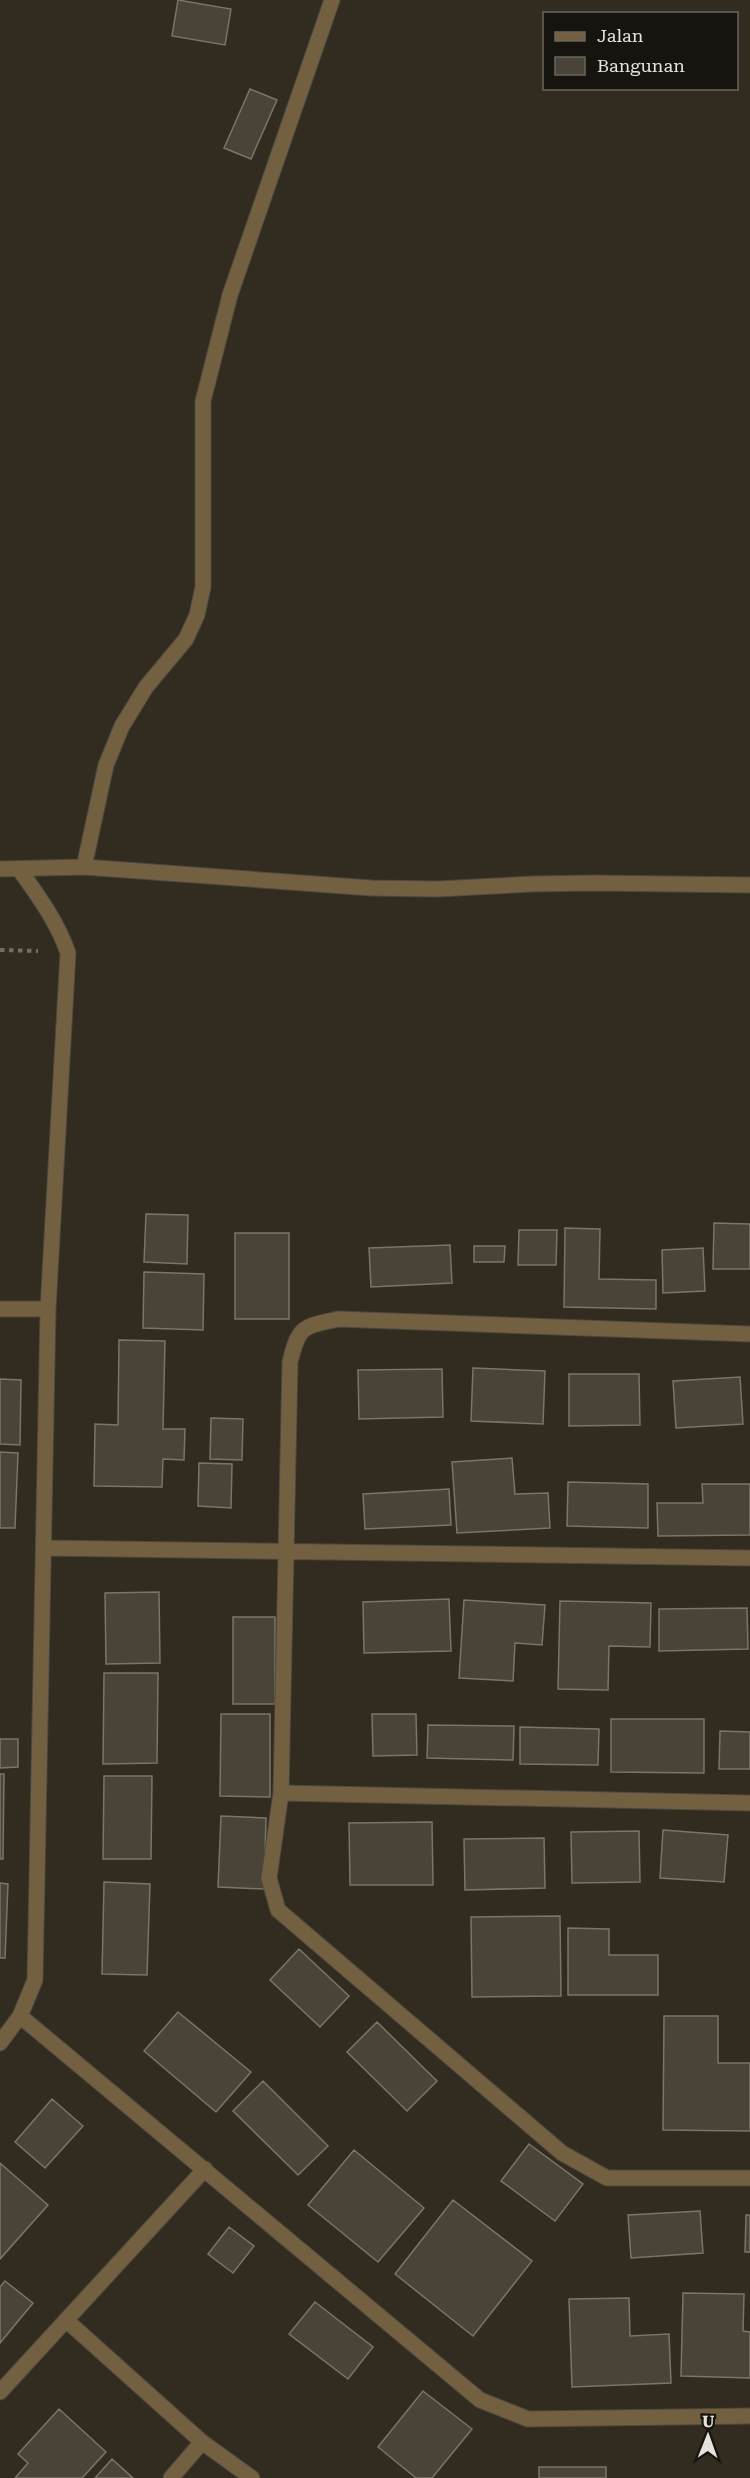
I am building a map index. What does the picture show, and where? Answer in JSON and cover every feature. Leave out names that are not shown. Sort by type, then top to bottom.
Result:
[{"type":"street","points":[[84,867],[106,765],[122,726],[146,687],[186,639],[197,615],[203,587],[203,401],[230,295],[332,0]]},
{"type":"street","points":[[0,869],[84,867],[371,888],[438,889],[593,883],[750,885]]},
{"type":"street","points":[[0,2043],[20,2016],[35,1980],[48,1309],[68,953],[61,931],[19,869]]},
{"type":"street","points":[[0,1309],[48,1309]]},
{"type":"street","points":[[750,1334],[338,1319],[309,1326],[296,1338],[290,1362],[281,1793],[269,1878],[278,1910],[562,2153],[607,2178],[750,2178]]},
{"type":"street","points":[[44,1548],[750,1558]]},
{"type":"street","points":[[281,1793],[750,1803]]},
{"type":"street","points":[[20,2016],[480,2400],[528,2419],[750,2416]]},
{"type":"street","points":[[0,2392],[205,2169]]},
{"type":"street","points":[[66,2320],[202,2442],[252,2478]]},
{"type":"street","points":[[171,2478],[202,2442]]},
{"type":"path","points":[[0,950],[68,953]]},
{"type":"building","points":[[178,0],[231,9],[225,45],[172,36]]},
{"type":"building","points":[[250,89],[277,100],[251,159],[224,148]]},
{"type":"building","points":[[146,1214],[188,1215],[187,1264],[144,1262]]},
{"type":"building","points":[[714,1223],[750,1224],[750,1269],[713,1269]]},
{"type":"building","points":[[565,1228],[600,1229],[599,1279],[656,1280],[656,1309],[564,1307]]},
{"type":"building","points":[[519,1230],[557,1230],[556,1265],[518,1265]]},
{"type":"building","points":[[235,1233],[289,1233],[289,1319],[235,1319]]},
{"type":"building","points":[[450,1245],[452,1283],[371,1287],[369,1248]]},
{"type":"building","points":[[474,1246],[505,1246],[504,1262],[474,1262]]},
{"type":"building","points":[[703,1248],[705,1291],[663,1293],[662,1250]]},
{"type":"building","points":[[144,1272],[204,1274],[203,1330],[143,1328]]},
{"type":"building","points":[[119,1340],[165,1341],[163,1429],[185,1429],[184,1460],[163,1459],[162,1487],[94,1486],[95,1424],[118,1425]]},
{"type":"building","points":[[473,1368],[545,1371],[543,1424],[471,1421]]},
{"type":"building","points":[[442,1369],[443,1417],[359,1419],[358,1370]]},
{"type":"building","points":[[569,1374],[639,1374],[640,1425],[569,1426]]},
{"type":"building","points":[[740,1377],[743,1424],[676,1428],[673,1381]]},
{"type":"building","points":[[0,1379],[21,1380],[20,1445],[0,1444]]},
{"type":"building","points":[[211,1418],[243,1419],[242,1460],[210,1459]]},
{"type":"building","points":[[0,1452],[18,1453],[15,1528],[0,1528]]},
{"type":"building","points":[[512,1458],[515,1494],[548,1493],[550,1528],[457,1533],[452,1462]]},
{"type":"building","points":[[199,1463],[232,1464],[231,1508],[198,1506]]},
{"type":"building","points":[[568,1482],[648,1484],[648,1528],[567,1526]]},
{"type":"building","points":[[702,1484],[750,1484],[750,1535],[658,1536],[657,1503],[703,1503]]},
{"type":"building","points":[[449,1489],[451,1525],[365,1529],[363,1494]]},
{"type":"building","points":[[159,1592],[160,1663],[106,1664],[105,1593]]},
{"type":"building","points":[[449,1599],[451,1651],[364,1653],[363,1602]]},
{"type":"building","points":[[464,1600],[545,1605],[542,1645],[515,1643],[513,1681],[459,1678]]},
{"type":"building","points":[[560,1601],[651,1603],[650,1647],[609,1646],[608,1690],[558,1689]]},
{"type":"building","points":[[747,1608],[748,1649],[659,1651],[659,1609]]},
{"type":"building","points":[[233,1617],[275,1617],[275,1704],[233,1704]]},
{"type":"building","points":[[104,1673],[158,1673],[157,1763],[103,1764]]},
{"type":"building","points":[[221,1714],[270,1714],[270,1797],[220,1796]]},
{"type":"building","points":[[372,1714],[416,1714],[417,1755],[373,1756]]},
{"type":"building","points":[[611,1719],[704,1719],[704,1773],[611,1772]]},
{"type":"building","points":[[428,1725],[514,1726],[513,1760],[427,1758]]},
{"type":"building","points":[[520,1727],[599,1729],[598,1765],[520,1764]]},
{"type":"building","points":[[720,1731],[750,1732],[750,1769],[719,1769]]},
{"type":"building","points":[[0,1739],[18,1739],[18,1767],[0,1768]]},
{"type":"building","points":[[0,1774],[4,1774],[3,1859],[0,1859]]},
{"type":"building","points":[[104,1776],[152,1776],[151,1859],[103,1859]]},
{"type":"building","points":[[221,1816],[266,1818],[264,1889],[218,1887]]},
{"type":"building","points":[[432,1822],[433,1885],[350,1885],[349,1823]]},
{"type":"building","points":[[663,1830],[728,1835],[724,1882],[660,1878]]},
{"type":"building","points":[[639,1831],[640,1882],[572,1883],[571,1832]]},
{"type":"building","points":[[544,1838],[545,1888],[465,1890],[464,1839]]},
{"type":"building","points":[[104,1882],[150,1884],[147,1975],[102,1974]]},
{"type":"building","points":[[0,1883],[8,1884],[5,1958],[0,1958]]},
{"type":"building","points":[[560,1916],[561,1996],[472,1997],[471,1917]]},
{"type":"building","points":[[568,1928],[609,1929],[609,1955],[658,1955],[658,1995],[568,1995]]},
{"type":"building","points":[[299,1949],[349,1996],[320,2027],[270,1980]]},
{"type":"building","points":[[178,2012],[251,2072],[216,2112],[144,2051]]},
{"type":"building","points":[[664,2016],[718,2016],[718,2063],[750,2063],[750,2131],[663,2130]]},
{"type":"building","points":[[377,2022],[437,2081],[407,2111],[347,2052]]},
{"type":"building","points":[[263,2081],[328,2146],[298,2175],[233,2111]]},
{"type":"building","points":[[52,2099],[83,2126],[45,2168],[15,2142]]},
{"type":"building","points":[[529,2144],[583,2184],[555,2221],[501,2181]]},
{"type":"building","points":[[354,2150],[424,2208],[378,2262],[308,2205]]},
{"type":"building","points":[[0,2163],[48,2205],[0,2259]]},
{"type":"building","points":[[453,2200],[532,2261],[473,2336],[395,2274]]},
{"type":"building","points":[[700,2211],[703,2253],[631,2258],[628,2215]]},
{"type":"building","points":[[746,2215],[750,2215],[750,2252],[745,2252]]},
{"type":"building","points":[[229,2227],[254,2246],[233,2273],[208,2254]]},
{"type":"building","points":[[5,2281],[33,2303],[0,2343],[0,2287]]},
{"type":"building","points":[[683,2293],[744,2294],[743,2331],[750,2332],[750,2378],[681,2376]]},
{"type":"building","points":[[629,2298],[630,2336],[669,2334],[671,2383],[572,2387],[569,2299]]},
{"type":"building","points":[[315,2302],[373,2347],[348,2379],[289,2334]]},
{"type":"building","points":[[423,2391],[472,2429],[432,2478],[416,2478],[378,2447]]},
{"type":"building","points":[[59,2409],[106,2452],[82,2478],[15,2478],[28,2463],[18,2454]]},
{"type":"building","points":[[112,2459],[133,2478],[95,2478]]},
{"type":"building","points":[[539,2467],[606,2467],[606,2478],[539,2478]]}]
